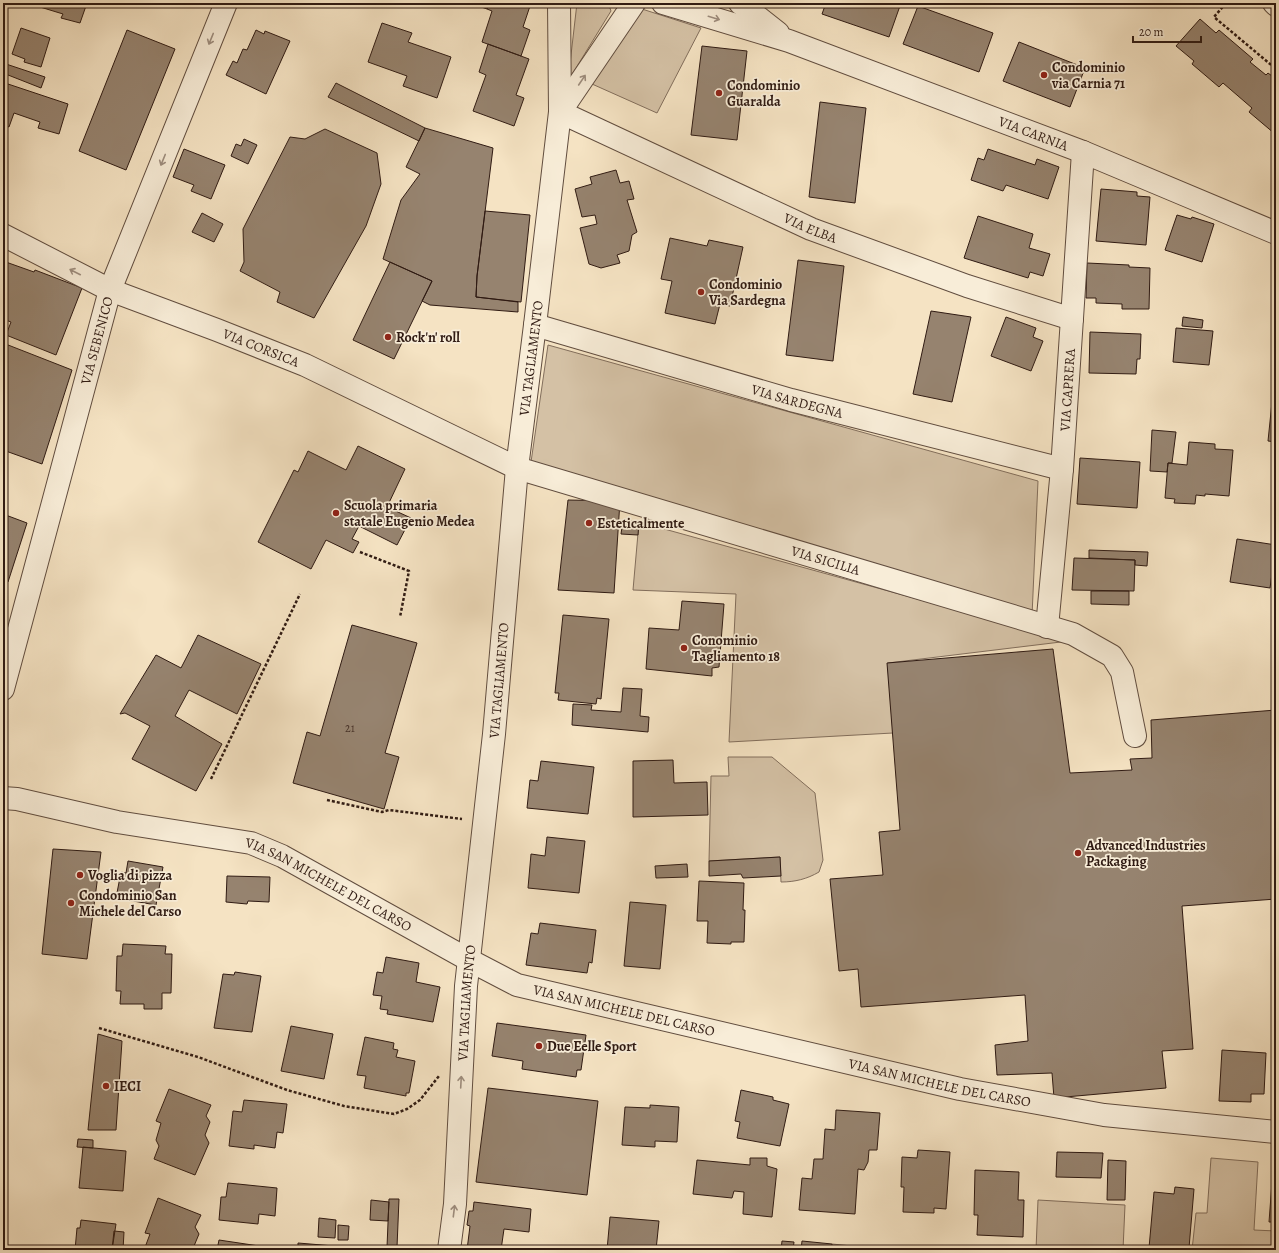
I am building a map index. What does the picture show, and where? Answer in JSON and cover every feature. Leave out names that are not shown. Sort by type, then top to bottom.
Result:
[{"type":"street","name":"VIA SEBENICO","points":[[3,689],[110,290],[226,3]]},
{"type":"street","name":"VIA TAGLIAMENTO","points":[[448,1250],[454,1204],[469,960],[496,711],[517,468],[536,325],[560,112],[559,3]]},
{"type":"street","name":"VIA TAGLIAMENTO","points":[[560,112],[634,3]]},
{"type":"street","name":"VIA CARNIA","points":[[663,3],[789,41],[1083,152],[1276,233]]},
{"type":"street","name":"VIA CARNIA","points":[[740,3],[789,41]]},
{"type":"street","name":"VIA ELBA","points":[[560,112],[811,230],[967,286],[1072,318]]},
{"type":"street","name":"VIA CAPRERA","points":[[1047,626],[1062,469],[1083,152]]},
{"type":"street","name":"VIA CORSICA","points":[[3,235],[110,290],[305,365],[517,468]]},
{"type":"street","name":"VIA SARDEGNA","points":[[536,325],[791,400],[1062,469]]},
{"type":"street","name":"VIA SICILIA","points":[[517,468],[1073,634],[1112,656],[1122,672],[1135,736]]},
{"type":"street","name":"VIA SAN MICHELE DEL CARSO","points":[[3,798],[17,799],[117,822],[250,843],[282,856],[517,985],[960,1089],[1104,1115],[1276,1132]]},
{"type":"path","points":[[1226,3],[1214,17],[1276,69]]},
{"type":"path","points":[[360,552],[409,571],[400,617]]},
{"type":"path","points":[[211,779],[300,594]]},
{"type":"path","points":[[327,800],[382,812],[389,810],[484,822]]},
{"type":"path","points":[[99,1028],[198,1057],[287,1090],[344,1106],[394,1114],[407,1109],[420,1100],[463,1046]]},
{"type":"shaded area","points":[[577,3],[608,3],[611,11],[568,81]]},
{"type":"shaded area","points":[[642,9],[701,28],[657,113],[592,84]]},
{"type":"shaded area","points":[[548,345],[1038,481],[1032,616],[531,462]]},
{"type":"shaded area","points":[[639,522],[1069,641],[888,663],[893,733],[729,742],[736,594],[633,590]]},
{"type":"shaded area","points":[[728,757],[772,757],[815,793],[823,860],[819,872],[801,880],[781,882],[780,857],[709,861],[711,776],[729,776]]},
{"type":"shaded area","points":[[1211,1158],[1258,1162],[1254,1230],[1276,1231],[1276,1250],[1192,1250],[1196,1213],[1207,1213]]},
{"type":"shaded area","points":[[1038,1200],[1125,1205],[1123,1250],[1036,1250]]},
{"type":"shaded area","points":[[832,1244],[882,1249],[882,1250],[831,1250]]},
{"type":"building","points":[[27,3],[87,3],[80,23],[61,18],[63,14]]},
{"type":"building","points":[[470,3],[489,3],[487,9]]},
{"type":"building","points":[[489,3],[531,3],[523,27],[530,30],[521,56],[482,42],[492,11],[487,9]]},
{"type":"building","points":[[826,3],[901,3],[889,37],[822,14]]},
{"type":"building","points":[[918,6],[993,33],[979,72],[903,44]]},
{"type":"building","points":[[1200,19],[1216,33],[1219,30],[1253,59],[1250,62],[1266,75],[1268,73],[1276,79],[1275,134],[1249,112],[1252,108],[1223,83],[1219,87],[1192,64],[1194,61],[1176,46]]},
{"type":"building","points":[[382,23],[412,33],[408,42],[451,57],[437,98],[403,86],[407,76],[368,62]]},
{"type":"building","points":[[21,28],[50,38],[41,67],[24,62],[25,59],[12,54]]},
{"type":"building","points":[[127,30],[175,49],[126,170],[79,151]]},
{"type":"building","points":[[256,30],[264,34],[265,31],[290,41],[266,94],[226,75],[233,61],[237,63],[243,49],[247,50]]},
{"type":"building","name":"Condominio via Carnia 71","points":[[1019,42],[1085,68],[1070,107],[1003,81]]},
{"type":"building","points":[[488,44],[529,59],[516,95],[524,98],[514,126],[473,111],[486,75],[479,72]]},
{"type":"building","name":"Condominio Guaralda","points":[[702,46],[747,51],[737,140],[691,135]]},
{"type":"building","points":[[6,64],[45,77],[41,88],[3,73]]},
{"type":"building","points":[[5,83],[68,104],[59,134],[38,128],[40,122],[14,113],[9,127],[3,125],[3,88]]},
{"type":"building","points":[[336,83],[425,128],[419,141],[328,97]]},
{"type":"building","points":[[820,102],[866,108],[855,203],[809,197]]},
{"type":"building","points":[[425,128],[493,148],[477,276],[476,297],[518,302],[518,312],[430,305],[422,301],[432,281],[383,259],[401,200],[420,174],[406,167]]},
{"type":"building","points":[[325,129],[377,153],[381,184],[366,226],[314,318],[277,302],[280,292],[240,271],[244,262],[243,229],[290,137],[305,139]]},
{"type":"building","points":[[244,139],[257,145],[248,164],[231,156],[236,144],[241,146]]},
{"type":"building","points":[[184,149],[225,165],[211,199],[191,191],[194,185],[173,177]]},
{"type":"building","points":[[988,149],[1035,165],[1037,159],[1059,167],[1048,199],[1006,185],[1003,191],[971,180],[978,158],[984,160]]},
{"type":"building","points":[[616,170],[620,183],[629,181],[634,199],[627,200],[637,232],[632,235],[629,251],[617,255],[620,263],[601,268],[589,264],[580,228],[597,224],[595,215],[582,217],[575,189],[592,184],[590,177]]},
{"type":"building","points":[[1101,189],[1137,192],[1137,196],[1150,197],[1146,245],[1096,241]]},
{"type":"building","points":[[485,211],[530,215],[521,302],[476,297]]},
{"type":"building","points":[[202,213],[223,224],[214,242],[192,232]]},
{"type":"building","points":[[1177,215],[1191,219],[1192,217],[1214,224],[1202,262],[1165,250]]},
{"type":"building","points":[[978,216],[1033,234],[1029,248],[1050,254],[1043,276],[1030,272],[1028,278],[964,258]]},
{"type":"building","name":"Condominio Via Sardegna","points":[[670,238],[707,246],[709,240],[743,247],[730,306],[720,304],[715,324],[665,313],[672,281],[661,279]]},
{"type":"building","points":[[798,260],[844,266],[833,361],[786,355]]},
{"type":"building","points":[[3,261],[34,272],[35,270],[82,288],[56,355],[6,335],[11,322],[3,319]]},
{"type":"building","points":[[390,262],[432,281],[394,359],[353,340]]},
{"type":"building","points":[[1087,263],[1129,265],[1129,267],[1150,268],[1149,309],[1122,309],[1122,304],[1096,303],[1096,298],[1086,298]]},
{"type":"building","points":[[931,311],[971,317],[952,402],[913,394]]},
{"type":"building","points":[[1006,317],[1036,328],[1033,337],[1043,341],[1031,371],[991,356]]},
{"type":"building","points":[[1183,317],[1203,320],[1202,328],[1182,326]]},
{"type":"building","points":[[1176,328],[1213,331],[1209,365],[1173,362]]},
{"type":"building","points":[[1090,332],[1141,334],[1140,359],[1137,359],[1136,374],[1089,373]]},
{"type":"building","points":[[3,343],[72,370],[42,464],[3,450]]},
{"type":"building","points":[[1276,363],[1276,442],[1268,441]]},
{"type":"building","points":[[1152,430],[1176,432],[1172,463],[1168,463],[1167,472],[1150,471]]},
{"type":"building","points":[[1189,442],[1215,444],[1215,449],[1233,450],[1229,496],[1205,494],[1205,496],[1196,495],[1195,504],[1174,503],[1175,499],[1165,498],[1168,463],[1187,465]]},
{"type":"building","name":"Scuola primaria statale Eugenio Medea","points":[[358,446],[405,469],[387,507],[411,518],[397,545],[359,526],[352,539],[359,542],[353,553],[326,540],[311,569],[258,542],[294,470],[298,472],[308,451],[346,470]]},
{"type":"building","points":[[1080,458],[1140,462],[1137,508],[1077,504]]},
{"type":"building","points":[[568,500],[620,501],[614,593],[558,590]]},
{"type":"building","points":[[3,514],[27,523],[8,582],[3,580]]},
{"type":"building","points":[[623,520],[639,522],[638,535],[621,534]]},
{"type":"building","points":[[1237,539],[1276,545],[1270,588],[1230,582]]},
{"type":"building","points":[[1089,550],[1148,552],[1147,566],[1135,565],[1135,560],[1089,558]]},
{"type":"building","points":[[1074,558],[1135,560],[1134,591],[1072,590]]},
{"type":"building","points":[[1091,591],[1129,591],[1129,605],[1091,604]]},
{"type":"building","name":"Conominio Tagliamento 18","points":[[682,601],[724,604],[719,667],[712,668],[712,676],[646,669],[649,628],[679,630]]},
{"type":"building","points":[[563,615],[609,619],[601,699],[597,698],[596,704],[558,700],[559,693],[555,693]]},
{"type":"building","points":[[352,625],[417,643],[385,753],[399,757],[384,809],[293,783],[307,732],[320,736]]},
{"type":"building","points":[[198,635],[261,664],[237,714],[189,690],[175,716],[222,744],[196,791],[132,759],[150,726],[125,713],[120,714],[156,655],[181,668]]},
{"type":"building","name":"Advanced Industries Packaging","points":[[1053,649],[1070,773],[1132,770],[1130,759],[1152,758],[1151,720],[1276,710],[1276,899],[1182,906],[1193,1049],[1162,1051],[1166,1088],[1054,1098],[1052,1073],[997,1075],[995,1045],[1028,1041],[1025,995],[861,1007],[858,969],[839,971],[830,879],[883,875],[879,832],[900,830],[887,663]]},
{"type":"building","points":[[623,688],[642,689],[640,716],[649,717],[648,732],[572,725],[573,704],[592,705],[591,710],[621,712]]},
{"type":"building","points":[[673,760],[674,783],[707,782],[708,815],[633,817],[633,761]]},
{"type":"building","points":[[541,761],[594,767],[588,814],[527,808],[530,780],[538,781]]},
{"type":"building","points":[[547,837],[585,841],[579,893],[528,888],[531,854],[545,856]]},
{"type":"building","name":"Condominio San Michele del Carso","points":[[53,849],[101,852],[87,959],[42,954]]},
{"type":"building","points":[[780,857],[781,876],[743,878],[741,874],[709,876],[709,861]]},
{"type":"building","points":[[128,861],[163,867],[156,905],[116,898],[121,872],[126,873]]},
{"type":"building","points":[[687,864],[688,877],[656,878],[655,866]]},
{"type":"building","points":[[227,876],[270,877],[269,902],[248,901],[247,904],[226,902]]},
{"type":"building","points":[[699,881],[744,883],[744,942],[731,942],[731,944],[707,943],[708,921],[697,921]]},
{"type":"building","points":[[630,902],[666,905],[660,969],[624,966]]},
{"type":"building","points":[[540,923],[596,930],[592,963],[589,962],[587,973],[526,965],[531,933],[538,934]]},
{"type":"building","points":[[123,944],[166,946],[165,954],[172,954],[171,993],[162,993],[162,1009],[144,1009],[144,1004],[120,1004],[121,991],[116,991],[117,956],[122,956]]},
{"type":"building","points":[[386,957],[419,963],[416,982],[440,987],[433,1022],[387,1014],[388,1010],[380,1009],[382,996],[373,995],[377,972],[383,973]]},
{"type":"building","points":[[235,972],[261,976],[252,1032],[214,1028],[223,974],[234,975]]},
{"type":"building","name":"Due Eelle Sport","points":[[497,1023],[586,1035],[581,1070],[577,1070],[576,1077],[522,1069],[523,1061],[492,1056]]},
{"type":"building","points":[[291,1026],[333,1034],[324,1079],[281,1071]]},
{"type":"building","name":"IECI","points":[[98,1034],[122,1041],[116,1130],[88,1130]]},
{"type":"building","points":[[365,1037],[394,1043],[393,1049],[398,1050],[396,1057],[415,1061],[409,1093],[406,1093],[406,1096],[364,1088],[366,1076],[357,1075]]},
{"type":"building","points":[[1222,1050],[1266,1053],[1264,1094],[1251,1094],[1251,1102],[1219,1101]]},
{"type":"building","points":[[488,1088],[598,1101],[587,1195],[476,1182]]},
{"type":"building","points":[[169,1089],[211,1105],[206,1116],[210,1122],[205,1135],[209,1143],[195,1175],[154,1159],[159,1146],[156,1140],[161,1123],[156,1121]]},
{"type":"building","points":[[741,1090],[773,1097],[773,1100],[789,1104],[780,1146],[737,1138],[740,1122],[735,1121]]},
{"type":"building","points":[[244,1100],[287,1104],[283,1133],[277,1132],[275,1148],[254,1145],[254,1149],[229,1146],[233,1111],[242,1112]]},
{"type":"building","points":[[650,1105],[679,1107],[677,1142],[655,1141],[655,1147],[622,1145],[625,1107],[650,1108]]},
{"type":"building","points":[[836,1110],[880,1113],[877,1150],[869,1150],[868,1162],[864,1170],[858,1169],[855,1214],[799,1210],[802,1178],[812,1179],[814,1159],[823,1159],[825,1129],[835,1130]]},
{"type":"building","points":[[78,1139],[93,1140],[93,1148],[77,1147]]},
{"type":"building","points":[[83,1147],[126,1151],[123,1191],[79,1188]]},
{"type":"building","points":[[918,1150],[950,1152],[946,1209],[934,1208],[934,1213],[903,1212],[904,1187],[901,1187],[902,1157],[917,1158]]},
{"type":"building","points":[[1057,1152],[1103,1153],[1101,1178],[1056,1177]]},
{"type":"building","points":[[750,1158],[767,1158],[767,1166],[777,1169],[772,1217],[743,1214],[744,1192],[734,1191],[732,1198],[693,1194],[697,1160],[750,1165]]},
{"type":"building","points":[[1108,1160],[1126,1161],[1125,1200],[1107,1200]]},
{"type":"building","points":[[975,1170],[1019,1172],[1018,1200],[1024,1200],[1023,1237],[977,1235],[978,1215],[974,1215]]},
{"type":"building","points":[[1272,1182],[1276,1182],[1276,1222],[1269,1222]]},
{"type":"building","points":[[228,1183],[277,1188],[275,1216],[259,1214],[258,1224],[219,1220],[221,1197],[226,1197]]},
{"type":"building","points":[[1175,1187],[1194,1189],[1189,1248],[1174,1247],[1174,1250],[1149,1248],[1154,1192],[1174,1194]]},
{"type":"building","points":[[158,1198],[201,1215],[195,1227],[199,1234],[194,1246],[195,1250],[144,1250],[150,1234],[145,1233]]},
{"type":"building","points":[[389,1199],[399,1199],[397,1247],[387,1247]]},
{"type":"building","points":[[371,1200],[389,1202],[388,1221],[370,1220]]},
{"type":"building","points":[[474,1202],[531,1209],[529,1232],[504,1229],[501,1250],[467,1250],[470,1226],[467,1225],[469,1211],[473,1211]]},
{"type":"building","points":[[610,1217],[659,1221],[656,1250],[607,1250]]},
{"type":"building","points":[[319,1218],[336,1220],[335,1238],[318,1237]]},
{"type":"building","points":[[81,1220],[116,1224],[112,1250],[75,1250],[77,1228],[80,1228]]},
{"type":"building","points":[[338,1225],[349,1226],[348,1240],[338,1240]]},
{"type":"building","points":[[114,1231],[124,1232],[123,1250],[112,1250]]},
{"type":"building","points":[[219,1240],[259,1246],[259,1250],[217,1250]]},
{"type":"building","points":[[782,1241],[794,1242],[793,1250],[781,1250]]},
{"type":"building","points":[[802,1241],[832,1244],[831,1250],[801,1250]]},
{"type":"building","points":[[298,1243],[334,1246],[334,1250],[298,1250]]},
{"type":"place","name":"Condominio via Carnia 71","points":[[1044,75]]},
{"type":"place","name":"Condominio Guaralda","points":[[719,93]]},
{"type":"place","name":"Condominio Via Sardegna","points":[[701,292]]},
{"type":"place","name":"Rock'n' roll","points":[[388,337]]},
{"type":"place","name":"Scuola primaria statale Eugenio Medea","points":[[336,513]]},
{"type":"place","name":"Esteticalmente","points":[[589,523]]},
{"type":"place","name":"Conominio Tagliamento 18","points":[[684,648]]},
{"type":"place","name":"Advanced Industries Packaging","points":[[1078,853]]},
{"type":"place","name":"Voglia di pizza","points":[[80,875]]},
{"type":"place","name":"Condominio San Michele del Carso","points":[[71,903]]},
{"type":"place","name":"Due Eelle Sport","points":[[539,1046]]},
{"type":"place","name":"IECI","points":[[106,1086]]}]
